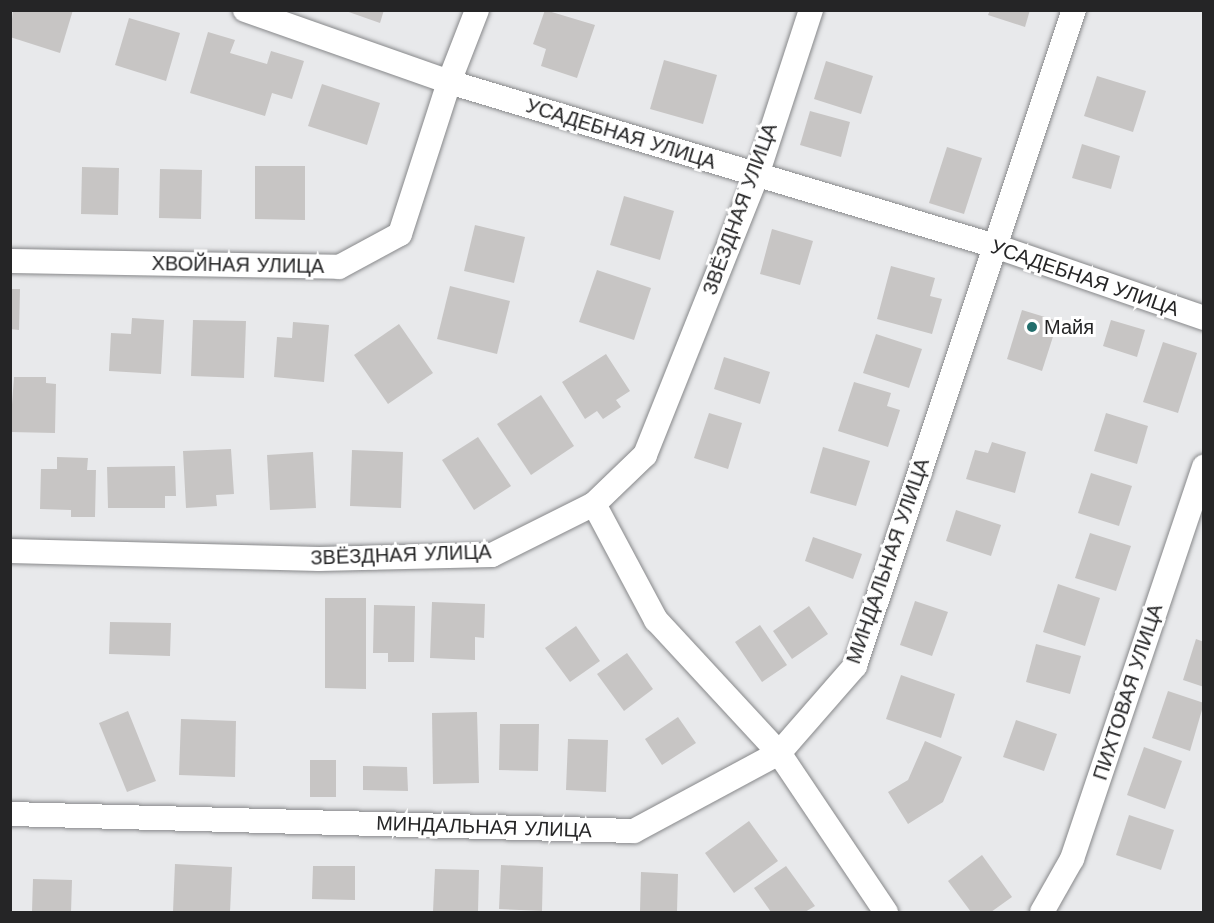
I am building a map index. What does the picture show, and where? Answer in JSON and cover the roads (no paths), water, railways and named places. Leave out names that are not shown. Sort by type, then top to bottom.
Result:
[{"type":"street","name":"УСАДЕБНАЯ УЛИЦА","points":[[245,10],[449,82],[995,246],[1203,318]]},
{"type":"street","name":"ХВОЙНАЯ УЛИЦА","points":[[10,261],[339,267],[400,234],[449,82],[477,10]]},
{"type":"street","name":"ЗВЁЗДНАЯ УЛИЦА","points":[[10,551],[320,559],[492,555],[594,504],[645,455],[757,175],[811,10]]},
{"type":"street","name":"МИНДАЛЬНАЯ УЛИЦА","points":[[10,814],[634,831],[780,753],[855,666],[1074,10]]},
{"type":"street","name":"ПИХТОВАЯ УЛИЦА","points":[[1042,912],[1072,859],[1203,467]]},
{"type":"street","points":[[594,504],[656,620],[780,753],[886,912]]},
{"type":"place","name":"Майя","points":[[1032,327]]}]
